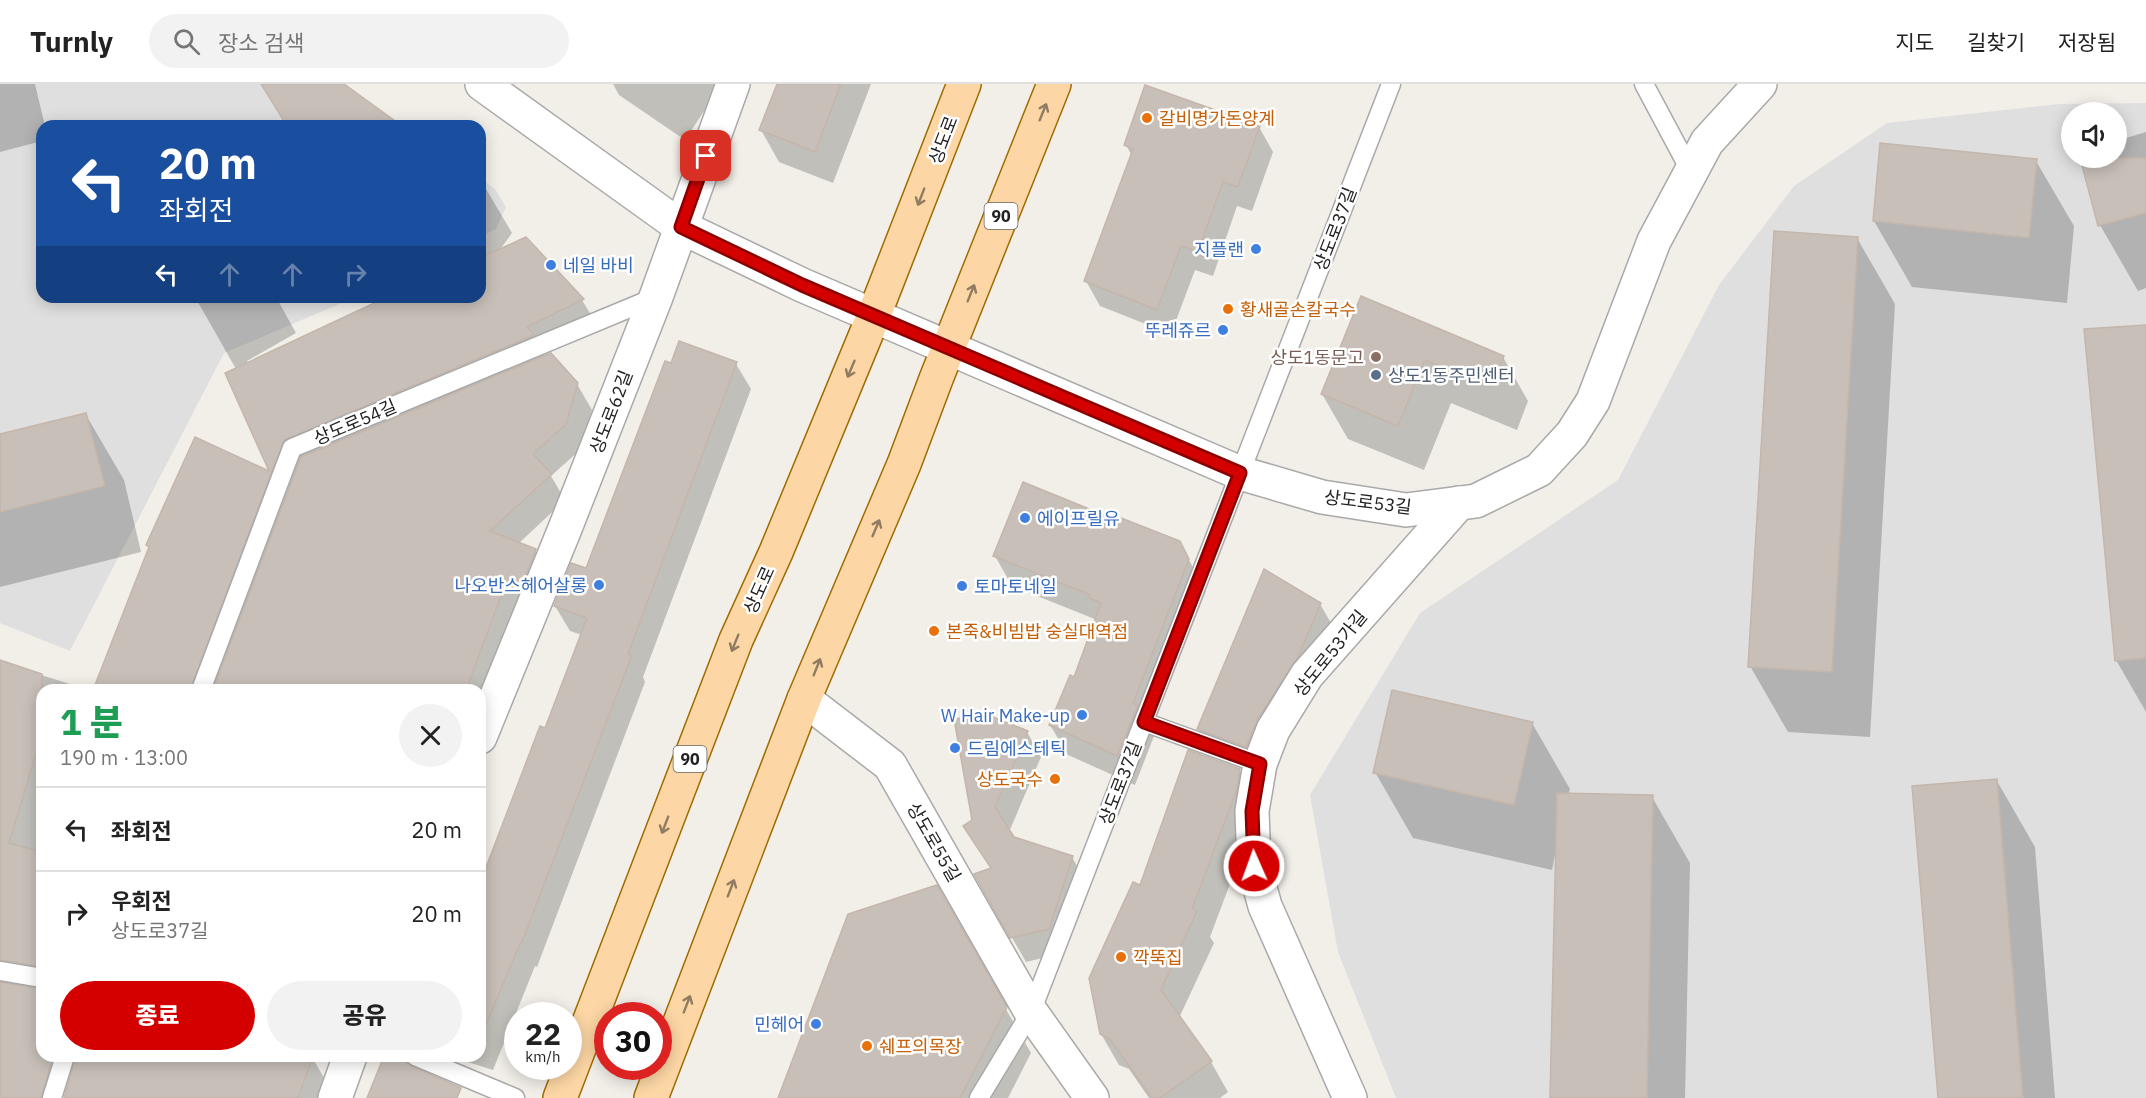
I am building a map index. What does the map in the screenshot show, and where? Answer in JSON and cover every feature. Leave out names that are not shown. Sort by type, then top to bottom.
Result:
[{"type":"main road","name":"상도로","points":[[560,1098],[736,640],[776,552],[874,315],[964,84]]},
{"type":"main road","name":"90","points":[[804,699],[904,464],[1054,84]]},
{"type":"main road","points":[[651,1098],[804,699]]},
{"type":"street","points":[[482,84],[681,227],[802,285],[949,348]]},
{"type":"street","name":"상도로62길","points":[[486,722],[656,297],[733,84]]},
{"type":"street","name":"상도로53길","points":[[949,348],[1240,473],[1322,497],[1406,510],[1476,501],[1539,470],[1572,434],[1593,401],[1654,241],[1707,142],[1760,84]]},
{"type":"street","name":"상도로53가길","points":[[1350,1098],[1265,906],[1254,866],[1252,811],[1260,764],[1273,730],[1307,675],[1459,503]]},
{"type":"street","name":"상도로55길","points":[[804,699],[890,765],[1031,1012],[1092,1098]]},
{"type":"street","points":[[335,1098],[349,1062]]},
{"type":"lane","name":"상도로37길","points":[[1031,1012],[1391,84]]},
{"type":"lane","points":[[1644,84],[1692,172]]},
{"type":"lane","name":"상도로54길","points":[[203,684],[292,448],[656,297]]},
{"type":"lane","points":[[1144,722],[1260,764]]},
{"type":"lane","points":[[0,971],[36,977]]},
{"type":"lane","points":[[979,1098],[1031,1012]]},
{"type":"lane","points":[[52,1098],[64,1062]]},
{"type":"lane","points":[[429,1062],[515,1098]]},
{"type":"shaded area","points":[[0,84],[341,84],[394,120],[36,120],[36,303],[342,303],[224,353],[70,651],[0,623]]},
{"type":"shaded area","points":[[2127,103],[2146,103],[2146,1098],[1396,1098],[1338,952],[1310,795],[1420,613],[1618,480],[1719,285],[1794,186],[1887,123],[2061,104],[2061,168],[2127,168]]},
{"type":"shaded area","points":[[486,182],[495,189],[506,207],[496,229],[486,234]]},
{"type":"building","points":[[261,84],[344,84],[394,120],[283,120]]},
{"type":"building","points":[[777,84],[841,84],[815,152],[759,130]]},
{"type":"building","points":[[1145,85],[1260,126],[1238,187],[1223,182],[1198,252],[1181,246],[1157,310],[1084,281],[1133,149],[1124,145]]},
{"type":"building","points":[[1880,143],[2037,159],[2029,238],[1873,221]]},
{"type":"building","points":[[2127,158],[2146,158],[2146,213],[2098,226],[2083,168],[2127,168]]},
{"type":"building","points":[[1774,231],[1858,237],[1832,672],[1748,667]]},
{"type":"building","points":[[526,237],[584,299],[527,327],[534,335],[284,440],[192,684],[95,684],[149,547],[146,545],[195,437],[269,471],[225,373],[374,303],[486,303],[486,255]]},
{"type":"building","points":[[1361,296],[1504,356],[1491,387],[1425,360],[1398,426],[1321,394]]},
{"type":"building","points":[[2146,325],[2146,658],[2115,661],[2084,329]]},
{"type":"building","points":[[679,341],[737,362],[628,654],[632,655],[522,942],[486,1024],[486,867],[540,726],[545,728],[587,618],[554,606],[571,563],[586,568],[665,361],[671,363]]},
{"type":"building","points":[[551,353],[578,383],[566,424],[533,454],[552,474],[490,531],[536,549],[519,593],[510,589],[508,593],[503,591],[468,684],[215,684],[301,457]]},
{"type":"building","points":[[86,413],[105,486],[0,512],[0,434]]},
{"type":"building","points":[[1023,482],[1119,521],[1121,518],[1180,541],[1189,559],[1133,703],[1138,705],[1117,756],[1049,725],[1070,675],[1074,677],[1101,603],[1089,598],[1090,595],[993,556]]},
{"type":"building","points":[[1264,569],[1321,603],[1298,657],[1257,720],[1246,747],[1197,729]]},
{"type":"building","points":[[0,660],[42,674],[42,684],[36,684],[36,754],[9,843],[36,850],[36,966],[0,960]]},
{"type":"building","points":[[1392,690],[1533,722],[1514,805],[1373,773]]},
{"type":"building","points":[[986,714],[1028,731],[995,807],[1014,837],[1073,856],[1049,929],[1010,938],[974,874],[991,868],[963,826],[972,820],[954,719]]},
{"type":"building","points":[[1188,750],[1240,769],[1237,789],[1192,909],[1197,911],[1161,990],[1212,1061],[1160,1098],[1152,1098],[1110,1039],[1100,1034],[1089,978],[1133,882],[1140,885]]},
{"type":"building","points":[[1997,779],[2023,1098],[1938,1098],[1912,786]]},
{"type":"building","points":[[1557,793],[1653,795],[1647,1098],[1550,1098]]},
{"type":"building","points":[[937,885],[1007,1007],[960,1098],[778,1098],[848,914]]},
{"type":"building","points":[[0,982],[36,988],[36,1062],[51,1062],[41,1098],[0,1098]]},
{"type":"building","points":[[74,1062],[311,1062],[298,1098],[64,1098]]},
{"type":"building","points":[[382,1062],[406,1062],[461,1088],[457,1098],[367,1098]]},
{"type":"place","name":"갈비명가돈양계","points":[[1147,118]]},
{"type":"place","name":"지플랜","points":[[1256,249]]},
{"type":"place","name":"네일 바비","points":[[551,265]]},
{"type":"place","name":"황새골손칼국수","points":[[1228,309]]},
{"type":"place","name":"뚜레쥬르","points":[[1223,330]]},
{"type":"place","name":"상도1동문고","points":[[1376,357]]},
{"type":"place","name":"상도1동주민센터","points":[[1376,375]]},
{"type":"place","name":"에이프릴유","points":[[1025,518]]},
{"type":"place","name":"나오반스헤어살롱","points":[[599,585]]},
{"type":"place","name":"토마토네일","points":[[962,586]]},
{"type":"place","name":"본죽&비빔밥 숭실대역점","points":[[934,631]]},
{"type":"place","name":"W Hair Make-up","points":[[1082,715]]},
{"type":"place","name":"드림에스테틱","points":[[955,748]]},
{"type":"place","name":"상도국수","points":[[1055,779]]},
{"type":"place","name":"깍뚝집","points":[[1121,957]]},
{"type":"place","name":"민헤어","points":[[816,1024]]},
{"type":"place","name":"쉐프의목장","points":[[867,1046]]},
{"type":"route","points":[[706,156],[681,227],[802,285],[1240,473],[1144,722],[1260,764],[1252,811],[1254,866]]}]
